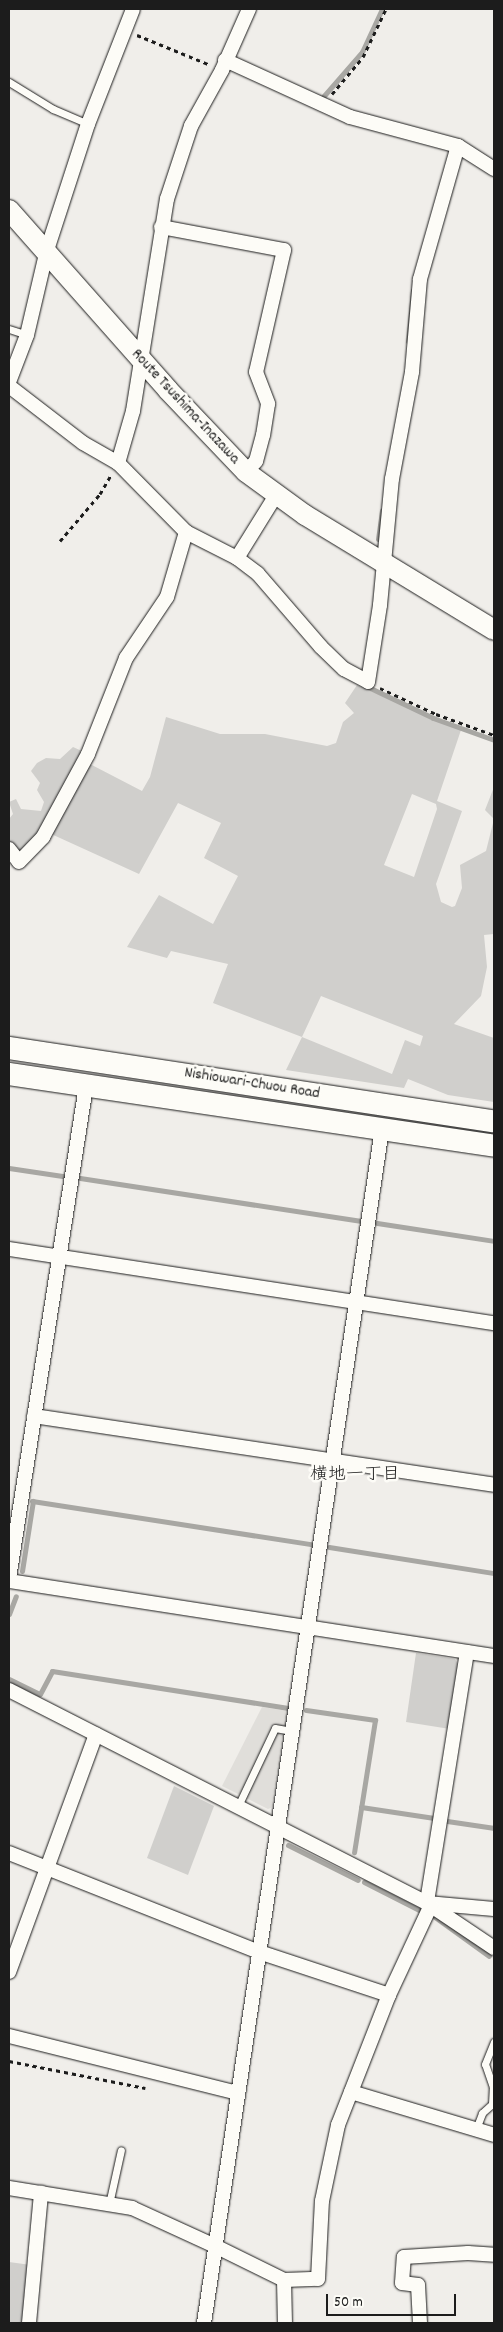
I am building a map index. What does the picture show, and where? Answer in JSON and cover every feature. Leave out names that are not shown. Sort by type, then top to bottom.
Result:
[{"type":"main road","name":"Route Tsushima-Inazawa","points":[[9,210],[47,250],[140,358],[246,472],[276,494],[494,630]]},
{"type":"main road","name":"Nishiowari-Chuou Road","points":[[9,1048],[494,1121]]},
{"type":"main road","name":"Nishiowari-Chuou Road","points":[[9,1074],[494,1146]]},
{"type":"street","points":[[9,382],[27,335],[47,250],[88,124],[133,9]]},
{"type":"street","points":[[118,463],[132,411],[167,198],[191,126],[224,65],[248,9]]},
{"type":"street","points":[[224,65],[385,128],[458,146],[494,169]]},
{"type":"street","points":[[9,386],[83,443],[118,463],[186,532],[237,558],[281,597],[322,647],[344,668],[368,682],[380,605],[382,561],[392,479],[412,372],[420,279],[458,146]]},
{"type":"street","points":[[162,226],[284,250],[256,372],[268,404],[263,435],[256,461],[246,472]]},
{"type":"street","points":[[237,558],[276,494]]},
{"type":"street","points":[[9,849],[20,862],[43,837],[88,754],[126,658],[167,597],[186,532]]},
{"type":"street","points":[[86,1084],[34,1416],[16,1491],[9,1580],[494,1656]]},
{"type":"street","points":[[204,2323],[382,1129]]},
{"type":"street","points":[[9,1249],[494,1323]]},
{"type":"street","points":[[34,1416],[494,1485]]},
{"type":"street","points":[[9,2188],[132,2208],[216,2246],[284,2280],[318,2279],[322,2201],[338,2125],[389,1995],[429,1904],[467,1652]]},
{"type":"street","points":[[9,1690],[429,1904],[494,1948]]},
{"type":"street","points":[[9,1972],[96,1734]]},
{"type":"street","points":[[9,1852],[46,1870],[259,1952],[389,1995]]},
{"type":"street","points":[[429,1904],[494,1909]]},
{"type":"street","points":[[9,2036],[238,2092]]},
{"type":"street","points":[[351,2092],[494,2135]]},
{"type":"street","points":[[29,2323],[41,2193]]},
{"type":"street","points":[[420,2323],[418,2285],[402,2283],[404,2257],[468,2253],[494,2255]]},
{"type":"street","points":[[284,2280],[285,2323]]},
{"type":"lane","points":[[9,82],[53,109],[88,124]]},
{"type":"lane","points":[[9,329],[27,335]]},
{"type":"lane","points":[[238,1806],[275,1728],[292,1731]]},
{"type":"lane","points":[[476,2129],[482,2113],[493,2104],[493,2088],[485,2064],[494,2042]]},
{"type":"lane","points":[[109,2204],[121,2150]]},
{"type":"path","points":[[323,104],[363,56],[386,9]]},
{"type":"path","points":[[125,30],[224,65]]},
{"type":"path","points":[[60,542],[100,494],[118,463]]},
{"type":"path","points":[[368,682],[436,714],[494,736]]},
{"type":"path","points":[[9,2061],[145,2088]]},
{"type":"shaded area","points":[[357,685],[461,730],[437,801],[462,811],[436,884],[441,902],[452,907],[455,906],[462,888],[460,865],[486,851],[494,819],[494,934],[484,935],[487,967],[481,996],[454,1024],[494,1038],[494,1102],[448,1095],[408,1079],[404,1088],[286,1070],[302,1037],[213,1003],[228,964],[171,951],[167,958],[127,947],[159,895],[213,924],[238,876],[204,858],[221,823],[178,803],[139,874],[49,833],[88,763],[142,791],[150,777],[166,717],[220,734],[265,734],[327,746],[336,743],[343,722],[354,713],[345,703]],"holes":[[[412,794],[436,804],[437,809],[414,877],[384,865]],[[321,996],[423,1036],[420,1046],[405,1040],[392,1074],[302,1037]]]},
{"type":"shaded area","points":[[73,747],[84,752],[39,833],[21,851],[16,850],[9,842],[9,819],[13,814],[9,802],[16,799],[21,809],[41,811],[44,802],[37,790],[40,783],[31,771],[37,763],[46,758],[60,759]]},
{"type":"shaded area","points":[[494,787],[494,819],[485,810]]},
{"type":"shaded area","points":[[416,1653],[455,1659],[459,1666],[450,1729],[406,1722]]},
{"type":"shaded area","points":[[262,1707],[288,1711],[273,1807],[268,1809],[222,1786]]},
{"type":"shaded area","points":[[174,1786],[214,1806],[188,1875],[147,1858]]},
{"type":"shaded area","points":[[9,2262],[31,2265],[25,2323],[9,2323]]},
{"type":"waterway","points":[[322,98],[362,52],[382,9]]},
{"type":"waterway","points":[[408,341],[413,290]]},
{"type":"waterway","points":[[378,539],[382,510]]},
{"type":"waterway","points":[[366,686],[433,718],[494,740]]},
{"type":"waterway","points":[[9,1168],[62,1176]]},
{"type":"waterway","points":[[80,1178],[360,1221]]},
{"type":"waterway","points":[[377,1223],[494,1241]]},
{"type":"waterway","points":[[32,1501],[311,1544]]},
{"type":"waterway","points":[[22,1571],[33,1501]]},
{"type":"waterway","points":[[329,1547],[494,1573]]},
{"type":"waterway","points":[[9,1614],[16,1596]]},
{"type":"waterway","points":[[9,1679],[40,1694],[52,1671],[288,1708]]},
{"type":"waterway","points":[[306,1710],[375,1720],[354,1852]]},
{"type":"waterway","points":[[361,1807],[434,1818]]},
{"type":"waterway","points":[[447,1821],[494,1828]]},
{"type":"waterway","points":[[288,1845],[358,1880]]},
{"type":"waterway","points":[[364,1882],[421,1911]]},
{"type":"waterway","points":[[432,1915],[489,1956]]},
{"type":"district","name":"横地一丁目","points":[[355,1476]]}]
